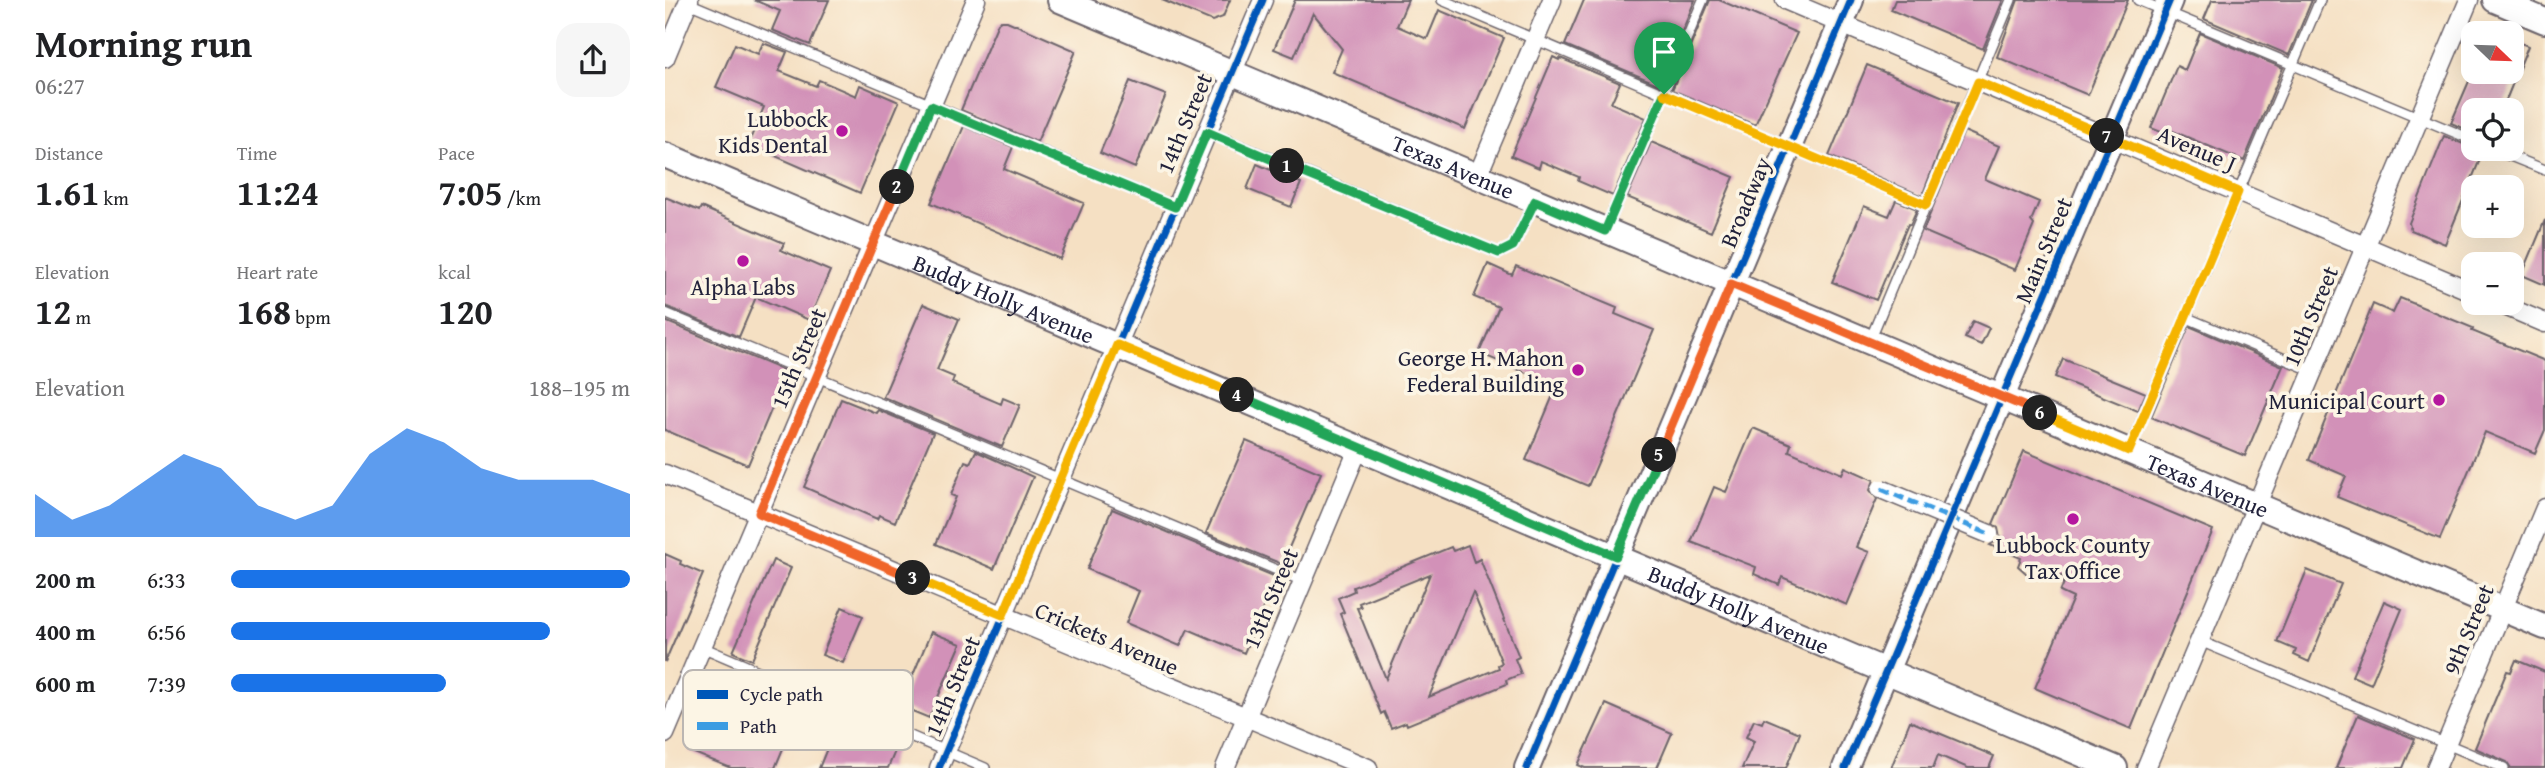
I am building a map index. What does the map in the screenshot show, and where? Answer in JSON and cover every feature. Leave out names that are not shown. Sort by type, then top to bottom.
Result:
[{"type":"main road","name":"Texas Avenue","points":[[1059,0],[2545,627]]},
{"type":"main road","name":"Broadway","points":[[1527,768],[1851,0]]},
{"type":"main road","points":[[2495,0],[2545,21]]},
{"type":"main road","name":"Main Street","points":[[1845,768],[2167,6]]},
{"type":"main road","name":"Buddy Holly Avenue","points":[[665,155],[2115,768]]},
{"type":"street","name":"15th Street","points":[[692,670],[976,0]]},
{"type":"street","name":"14th Street","points":[[942,760],[1263,0]]},
{"type":"street","points":[[1478,177],[1552,0]]},
{"type":"street","name":"Avenue J","points":[[1786,0],[2461,287]]},
{"type":"street","name":"10th Street","points":[[2146,768],[2469,0]]},
{"type":"street","points":[[665,58],[686,1]]},
{"type":"street","points":[[2524,314],[2545,323]]},
{"type":"street","name":"13th Street","points":[[1225,768],[1359,447]]},
{"type":"street","name":"Crickets Avenue","points":[[665,474],[1368,768]]},
{"type":"street","points":[[1881,489],[1989,534]]},
{"type":"street","name":"9th Street","points":[[2436,768],[2545,508]]},
{"type":"street","name":"15th Street","points":[[665,734],[683,692]]},
{"type":"lane","points":[[1443,0],[1926,205]]},
{"type":"lane","points":[[1605,231],[1703,0]]},
{"type":"lane","points":[[1869,342],[2011,0]]},
{"type":"lane","points":[[2138,0],[2167,6],[2293,66],[2461,136]]},
{"type":"lane","points":[[2129,451],[2320,0]]},
{"type":"lane","points":[[686,1],[1175,207]]},
{"type":"lane","points":[[1207,132],[1499,253],[1513,246],[1535,201]]},
{"type":"lane","points":[[2523,161],[2545,170]]},
{"type":"lane","points":[[665,313],[1303,581]]},
{"type":"lane","points":[[2185,317],[2313,370]]},
{"type":"lane","points":[[2200,641],[2504,768]]},
{"type":"lane","points":[[702,647],[751,670]]},
{"type":"lane","points":[[913,746],[942,760],[985,768]]},
{"type":"building","points":[[754,0],[829,0],[810,45],[772,30],[780,11]]},
{"type":"building","points":[[1162,0],[1230,0],[1223,17],[1212,21]]},
{"type":"building","points":[[1295,0],[1408,0],[1397,26],[1427,39],[1439,10],[1504,38],[1465,129],[1332,72],[1342,49],[1313,13],[1294,57],[1274,49]]},
{"type":"building","points":[[1584,0],[1695,0],[1660,85],[1565,45]]},
{"type":"building","points":[[1710,0],[1719,0],[1797,33],[1755,125],[1672,90]]},
{"type":"building","points":[[1895,0],[2003,0],[1983,49],[1891,10]]},
{"type":"building","points":[[2018,0],[2128,0],[2088,95],[1997,57]]},
{"type":"building","points":[[2212,0],[2312,0],[2289,55],[2204,19]]},
{"type":"building","points":[[1001,21],[1007,21],[1076,51],[1037,142],[961,110]]},
{"type":"building","points":[[2200,33],[2283,68],[2244,161],[2173,131],[2171,136],[2151,128],[2177,66],[2185,70]]},
{"type":"building","points":[[763,43],[787,52],[779,71],[816,86],[819,80],[856,96],[860,85],[899,102],[860,193],[748,144],[764,107],[716,87],[735,44],[758,54]]},
{"type":"building","points":[[1553,57],[1620,83],[1611,103],[1646,118],[1613,196],[1578,181],[1579,177],[1541,161],[1539,168],[1511,156]]},
{"type":"building","points":[[1867,65],[1958,103],[1922,196],[1829,156]]},
{"type":"building","points":[[1130,81],[1166,95],[1135,168],[1100,153]]},
{"type":"building","points":[[2468,84],[2513,84],[2507,98],[2462,98]]},
{"type":"building","points":[[2461,100],[2461,127],[2451,123]]},
{"type":"building","points":[[964,126],[1013,147],[1004,169],[1084,203],[1060,259],[931,203]]},
{"type":"building","points":[[1964,131],[1999,146],[1985,179],[2039,202],[2031,221],[2034,225],[2015,270],[1923,231]]},
{"type":"building","points":[[2444,136],[2461,143],[2461,161],[2479,161],[2474,175],[2461,175],[2461,205],[2445,244],[2411,230],[2409,223]]},
{"type":"building","points":[[1651,142],[1734,177],[1711,232],[1627,197]]},
{"type":"building","points":[[1257,164],[1301,183],[1291,207],[1247,189]]},
{"type":"building","name":"Alpha Labs","points":[[665,197],[699,211],[701,207],[784,243],[781,250],[830,271],[809,320],[756,297],[739,337],[665,306]]},
{"type":"building","points":[[1896,200],[1917,209],[1876,300],[1832,282],[1864,206],[1889,216]]},
{"type":"building","points":[[2545,220],[2545,285],[2524,276]]},
{"type":"building","name":"George H. Mahon Federal Building","points":[[1488,264],[1512,275],[1516,266],[1617,308],[1615,314],[1654,330],[1588,486],[1526,460],[1557,386],[1479,353],[1499,307],[1474,297]]},
{"type":"building","name":"Municipal Court","points":[[2400,298],[2545,361],[2545,430],[2535,453],[2485,432],[2440,539],[2337,497],[2346,476],[2309,460],[2373,304],[2393,313]]},
{"type":"building","points":[[923,304],[959,319],[937,370],[954,377],[952,383],[1001,404],[1003,398],[1020,405],[1002,447],[883,397]]},
{"type":"building","points":[[665,321],[787,372],[748,465],[665,430]]},
{"type":"building","points":[[1973,321],[1989,328],[1981,345],[1965,338]]},
{"type":"building","points":[[2189,326],[2283,366],[2245,456],[2151,417]]},
{"type":"building","points":[[2063,359],[2146,393],[2138,411],[2055,377]]},
{"type":"building","points":[[841,399],[876,413],[878,410],[933,433],[895,522],[879,515],[877,519],[804,487]]},
{"type":"building","points":[[1753,428],[1791,444],[1789,451],[1842,474],[1845,467],[1874,480],[1870,490],[1877,499],[1856,547],[1869,552],[1847,605],[1782,577],[1779,585],[1754,574],[1756,567],[1691,542],[1714,487],[1726,492]]},
{"type":"building","points":[[1246,441],[1321,473],[1282,564],[1206,533]]},
{"type":"building","points":[[976,451],[1033,477],[994,569],[936,544],[956,497],[951,495],[965,461],[970,463]]},
{"type":"building","points":[[2024,451],[2213,530],[2131,729],[2035,688],[2073,598],[2060,592],[2066,578],[2040,567],[2037,573],[2027,574],[2018,566],[2021,558],[1990,545],[2000,538],[1998,528],[1993,524]]},
{"type":"building","points":[[1112,509],[1276,577],[1244,653],[1188,629],[1180,646],[1126,623],[1139,591],[1087,569]]},
{"type":"building","points":[[1468,545],[1474,562],[1480,559],[1519,657],[1515,659],[1521,674],[1506,680],[1507,684],[1407,725],[1406,722],[1391,728],[1384,712],[1381,714],[1340,614],[1344,612],[1338,598],[1354,591],[1353,587],[1451,547],[1453,551]],"holes":[[[1430,574],[1386,679],[1357,608],[1361,607],[1359,603]],[[1473,592],[1502,663],[1498,665],[1499,668],[1429,697]]]},
{"type":"building","points":[[665,554],[703,574],[665,662]]},
{"type":"building","points":[[773,560],[791,568],[752,660],[733,652]]},
{"type":"building","points":[[2307,570],[2341,584],[2309,662],[2294,655],[2296,650],[2277,642]]},
{"type":"building","points":[[2384,601],[2402,609],[2371,684],[2352,676]]},
{"type":"building","points":[[842,607],[863,616],[843,663],[822,655]]},
{"type":"building","points":[[931,632],[961,644],[929,718],[913,711],[913,675]]},
{"type":"building","points":[[2516,660],[2545,672],[2545,768],[2511,768],[2507,762],[2475,748],[2507,671],[2511,672]]},
{"type":"building","points":[[1606,704],[1672,733],[1657,768],[1585,768],[1578,765]]},
{"type":"building","points":[[2358,715],[2415,739],[2403,768],[2336,768]]},
{"type":"building","points":[[1764,718],[1800,733],[1786,768],[1742,768],[1754,741],[1746,737],[1754,720],[1762,723]]},
{"type":"building","points":[[1910,721],[1994,756],[1989,768],[1968,768],[1938,755],[1933,768],[1891,768]]},
{"type":"building","points":[[782,750],[775,768],[731,768],[689,751]]},
{"type":"building","points":[[826,750],[895,750],[888,768],[819,768]]},
{"type":"marked path","points":[[1881,489],[1989,534]]},
{"type":"cycle path","points":[[939,768],[1263,0]]},
{"type":"cycle path","points":[[1527,768],[1851,0]]},
{"type":"cycle path","points":[[1845,768],[2170,0]]},
{"type":"place","name":"Lubbock Kids Dental","points":[[842,131]]},
{"type":"place","name":"Alpha Labs","points":[[743,261]]},
{"type":"place","name":"George H. Mahon Federal Building","points":[[1578,370]]},
{"type":"place","name":"Municipal Court","points":[[2439,400]]},
{"type":"place","name":"Lubbock County Tax Office","points":[[2073,519]]},
{"type":"route","points":[[1978,82],[2238,192],[2129,451],[1731,284],[1616,556],[1117,345],[1003,615],[759,513],[931,106],[1175,207],[1207,132],[1499,253],[1513,246],[1535,201],[1605,231],[1664,94],[1926,205],[1978,82]]}]
